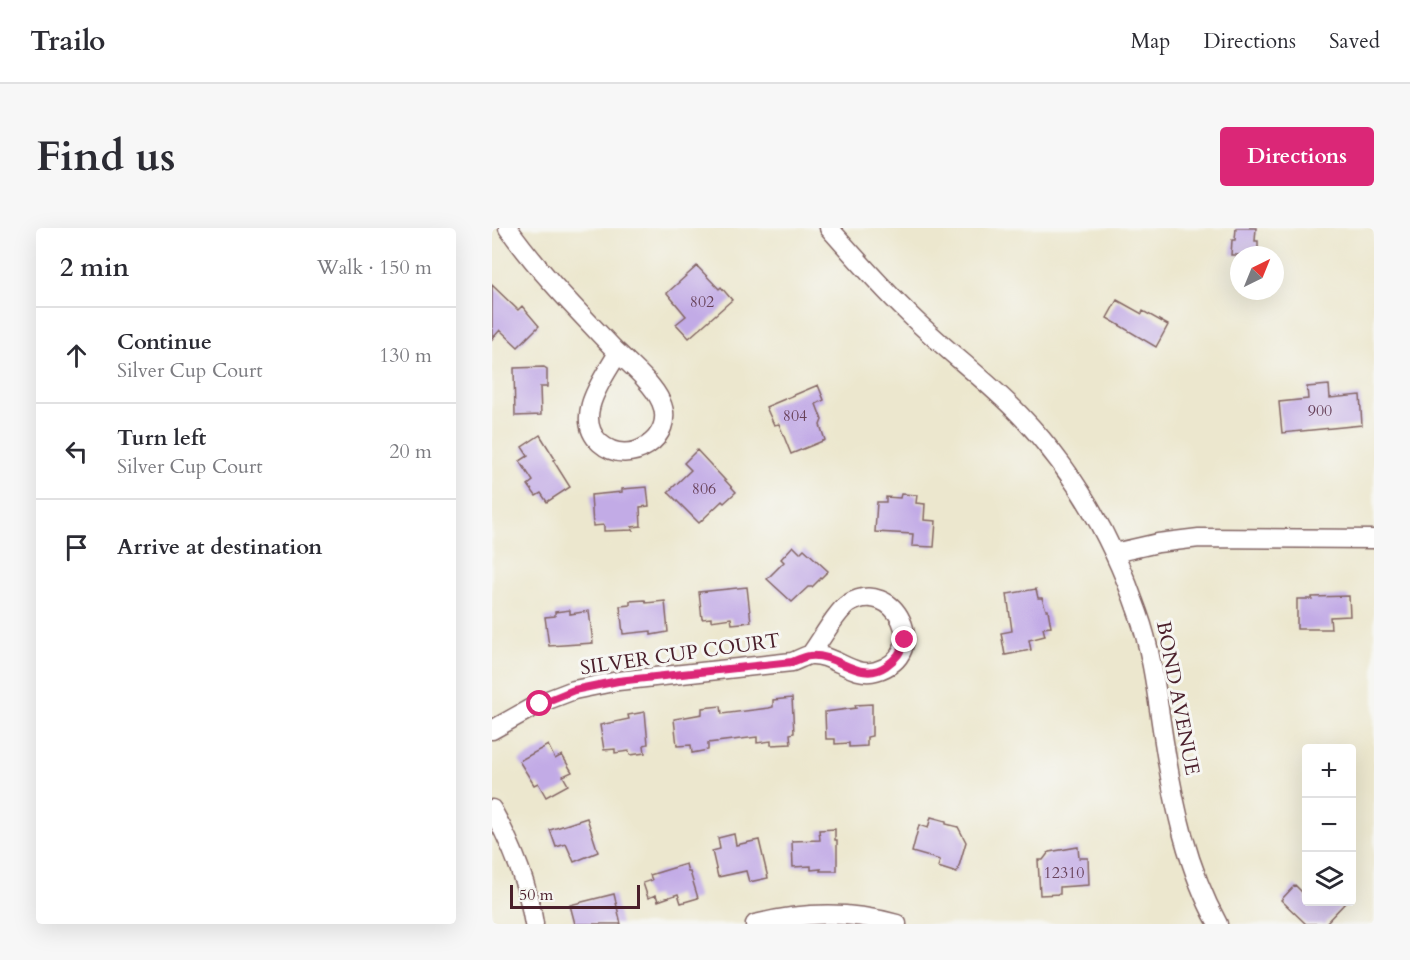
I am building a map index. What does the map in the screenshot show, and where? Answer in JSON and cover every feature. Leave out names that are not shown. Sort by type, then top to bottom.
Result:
[{"type":"street","points":[[508,228],[533,261],[655,392],[662,404],[663,415],[658,436],[650,444],[632,453],[613,450],[603,445],[596,438],[589,421],[592,400],[618,353]]},
{"type":"street","name":"BOND AVENUE","points":[[829,228],[905,311],[992,387],[1021,416],[1071,477],[1114,553],[1146,635],[1155,675],[1176,808],[1211,922]]},
{"type":"street","points":[[1114,553],[1158,543],[1199,538],[1374,538]]},
{"type":"street","name":"SILVER CUP COURT","points":[[492,730],[540,704],[574,690],[618,681],[792,662],[810,656],[824,657],[857,671],[875,672],[892,662],[903,648],[905,630],[903,622],[884,601],[866,599],[857,601],[849,604],[836,616],[810,656]]},
{"type":"street","points":[[492,809],[525,884],[534,924]]},
{"type":"street","points":[[755,924],[797,916],[826,914],[876,918],[897,924]]},
{"type":"building","points":[[1236,228],[1256,228],[1255,241],[1258,241],[1258,246],[1232,246],[1232,240],[1235,240]]},
{"type":"building","points":[[697,266],[732,300],[689,338],[676,324],[686,316],[667,293]]},
{"type":"building","points":[[492,285],[518,310],[522,306],[539,326],[518,347],[500,330],[492,339]]},
{"type":"building","points":[[1117,300],[1168,325],[1156,347],[1107,318]]},
{"type":"building","points":[[544,367],[547,369],[547,387],[540,387],[541,415],[515,416],[514,368]]},
{"type":"building","points":[[818,385],[824,400],[816,404],[822,420],[820,425],[825,440],[791,454],[779,424],[774,425],[766,407]]},
{"type":"building","points":[[1329,385],[1330,398],[1360,395],[1362,425],[1282,433],[1279,402],[1308,399],[1307,387]]},
{"type":"building","points":[[540,435],[570,487],[547,502],[541,493],[536,496],[528,485],[533,481],[520,461],[528,456],[522,447]]},
{"type":"building","points":[[697,450],[736,492],[724,503],[722,501],[699,523],[668,492],[691,470],[684,463]]},
{"type":"building","points":[[647,487],[649,506],[640,507],[641,526],[632,527],[633,530],[604,531],[604,525],[593,526],[591,495]]},
{"type":"building","points":[[901,494],[917,495],[916,503],[925,504],[924,520],[936,521],[934,547],[912,546],[913,534],[875,532],[877,502],[886,502],[886,497],[900,498]]},
{"type":"building","points":[[793,546],[800,553],[804,549],[828,571],[792,602],[767,579],[784,562],[781,559]]},
{"type":"building","points":[[747,587],[751,622],[732,624],[731,618],[711,621],[711,618],[702,619],[699,592]]},
{"type":"building","points":[[1036,589],[1038,598],[1042,598],[1048,610],[1051,627],[1043,628],[1045,636],[1029,640],[1031,650],[1005,655],[1001,633],[1012,631],[1007,594]]},
{"type":"building","points":[[1349,596],[1350,616],[1330,617],[1331,629],[1297,629],[1297,599]]},
{"type":"building","points":[[645,600],[646,603],[665,601],[668,632],[651,635],[651,631],[623,634],[620,606],[630,605],[630,601]]},
{"type":"building","points":[[570,610],[570,614],[589,611],[593,643],[549,646],[545,617],[555,616],[555,612]]},
{"type":"building","points":[[792,698],[794,733],[790,734],[791,744],[771,745],[771,741],[757,743],[757,737],[708,743],[708,750],[692,753],[691,745],[677,746],[674,719],[702,714],[702,708],[721,706],[722,714],[769,708],[773,707],[773,700]]},
{"type":"building","points":[[872,704],[872,736],[867,737],[867,746],[849,747],[849,743],[835,744],[835,739],[826,739],[825,712],[856,708],[855,705]]},
{"type":"building","points":[[645,712],[648,744],[644,745],[645,753],[630,755],[629,751],[615,753],[615,749],[604,750],[600,725],[629,719],[628,715]]},
{"type":"building","points":[[548,745],[555,759],[562,755],[572,772],[563,776],[568,785],[546,797],[538,783],[534,785],[519,761]]},
{"type":"building","points":[[931,817],[958,827],[966,842],[957,873],[938,867],[940,860],[912,852],[919,825],[928,828]]},
{"type":"building","points":[[587,818],[598,852],[574,862],[566,844],[556,847],[550,830]]},
{"type":"building","points":[[835,829],[837,871],[811,870],[811,866],[793,867],[792,841],[820,840],[819,830]]},
{"type":"building","points":[[734,834],[736,845],[759,840],[768,878],[749,882],[746,871],[718,877],[712,851],[720,849],[718,838]]},
{"type":"building","points":[[1078,847],[1079,858],[1088,858],[1089,885],[1060,887],[1060,894],[1040,895],[1038,860],[1043,860],[1049,852]]},
{"type":"building","points":[[686,864],[698,898],[681,903],[678,894],[658,901],[656,895],[648,898],[643,883],[652,880],[650,875]]},
{"type":"building","points":[[1295,885],[1302,892],[1302,906],[1342,906],[1325,924],[1306,924],[1281,900]]},
{"type":"building","points":[[614,894],[621,924],[575,924],[570,905]]},
{"type":"route","points":[[540,704],[574,690],[618,681],[792,662],[810,656],[824,657],[857,671],[875,672],[898,656],[905,640]]}]
